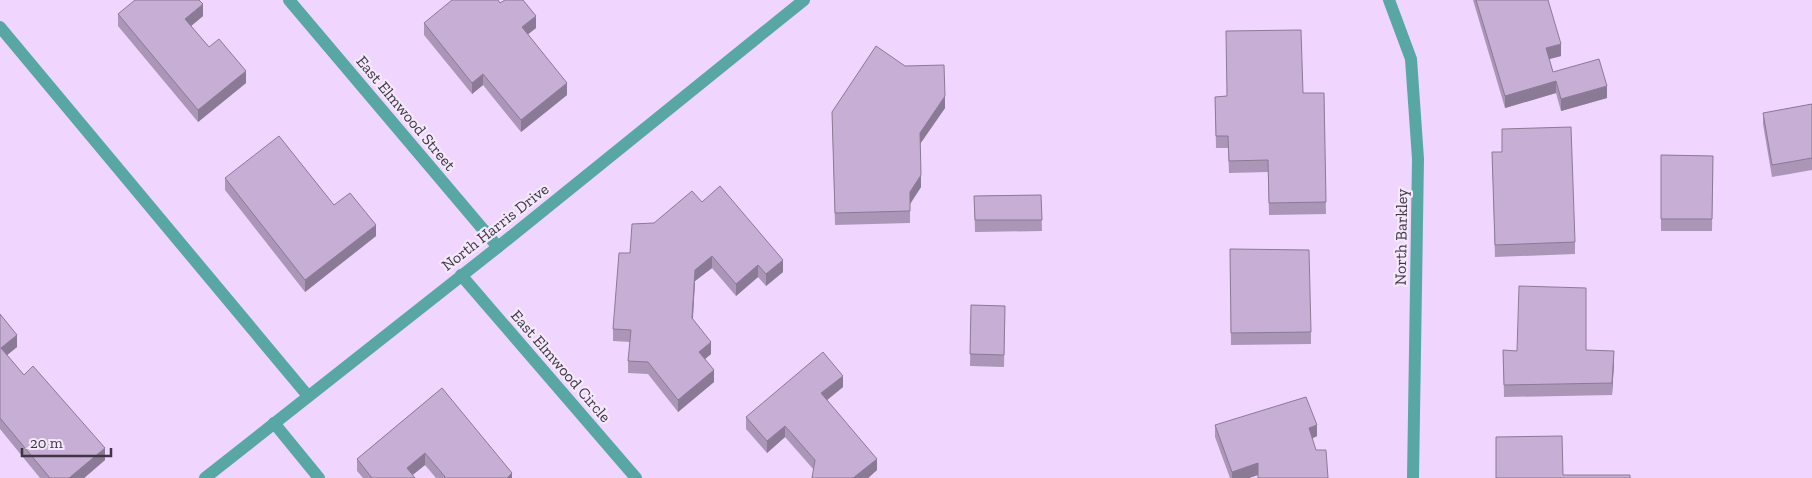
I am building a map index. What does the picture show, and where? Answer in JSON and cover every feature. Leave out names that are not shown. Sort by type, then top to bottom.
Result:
[{"type":"street","name":"East Elmwood Street","points":[[289,0],[498,247]]},
{"type":"street","name":"North Harris Drive","points":[[205,478],[498,247],[804,0]]},
{"type":"street","name":"North Barkley","points":[[1389,0],[1411,59],[1418,159],[1414,478]]},
{"type":"street","points":[[0,27],[308,396]]},
{"type":"street","name":"East Elmwood Circle","points":[[461,275],[636,478]]},
{"type":"street","points":[[274,423],[319,478]]},
{"type":"building","points":[[135,0],[199,0],[203,4],[185,19],[209,47],[219,39],[246,71],[198,110],[118,14]]},
{"type":"building","points":[[452,0],[498,0],[500,3],[505,0],[523,0],[536,16],[522,27],[567,83],[521,120],[483,74],[472,83],[424,23]]},
{"type":"building","points":[[1476,0],[1548,0],[1561,44],[1546,48],[1553,72],[1599,59],[1607,86],[1561,99],[1556,81],[1505,96]]},
{"type":"building","points":[[1301,30],[1303,93],[1324,93],[1326,202],[1269,203],[1268,160],[1229,161],[1228,136],[1216,136],[1215,97],[1227,96],[1226,31]]},
{"type":"building","points":[[876,46],[905,66],[944,65],[945,96],[920,133],[921,175],[910,192],[910,211],[835,213],[832,112]]},
{"type":"building","points":[[1812,104],[1812,158],[1772,165],[1763,113]]},
{"type":"building","points":[[1571,127],[1575,242],[1495,245],[1492,152],[1502,152],[1502,129]]},
{"type":"building","points":[[279,136],[334,205],[350,193],[376,225],[305,280],[225,178]]},
{"type":"building","points":[[1661,155],[1713,156],[1712,219],[1661,219]]},
{"type":"building","points":[[720,186],[783,260],[766,274],[758,265],[736,284],[712,256],[695,270],[692,318],[711,342],[699,352],[714,370],[678,400],[648,362],[628,361],[631,330],[613,329],[619,253],[630,253],[632,224],[654,223],[692,191],[702,202]]},
{"type":"building","points":[[1041,195],[1042,220],[975,220],[974,196]]},
{"type":"building","points":[[1230,249],[1309,250],[1311,332],[1231,333]]},
{"type":"building","points":[[1519,286],[1586,288],[1586,350],[1614,351],[1612,383],[1504,385],[1503,350],[1517,351]]},
{"type":"building","points":[[971,305],[1005,306],[1004,355],[970,354]]},
{"type":"building","points":[[0,314],[17,335],[1,348],[24,375],[33,366],[105,448],[69,478],[50,478],[0,418]]},
{"type":"building","points":[[823,352],[843,376],[821,393],[877,459],[853,478],[812,478],[815,460],[785,426],[767,441],[746,417]]},
{"type":"building","points":[[442,388],[512,473],[507,478],[446,478],[425,453],[407,468],[415,478],[372,478],[357,459]]},
{"type":"building","points":[[1306,397],[1317,425],[1309,428],[1316,450],[1326,450],[1328,478],[1258,478],[1258,463],[1232,472],[1215,425]]},
{"type":"building","points":[[1562,436],[1563,475],[1630,475],[1630,478],[1496,478],[1496,437]]}]
